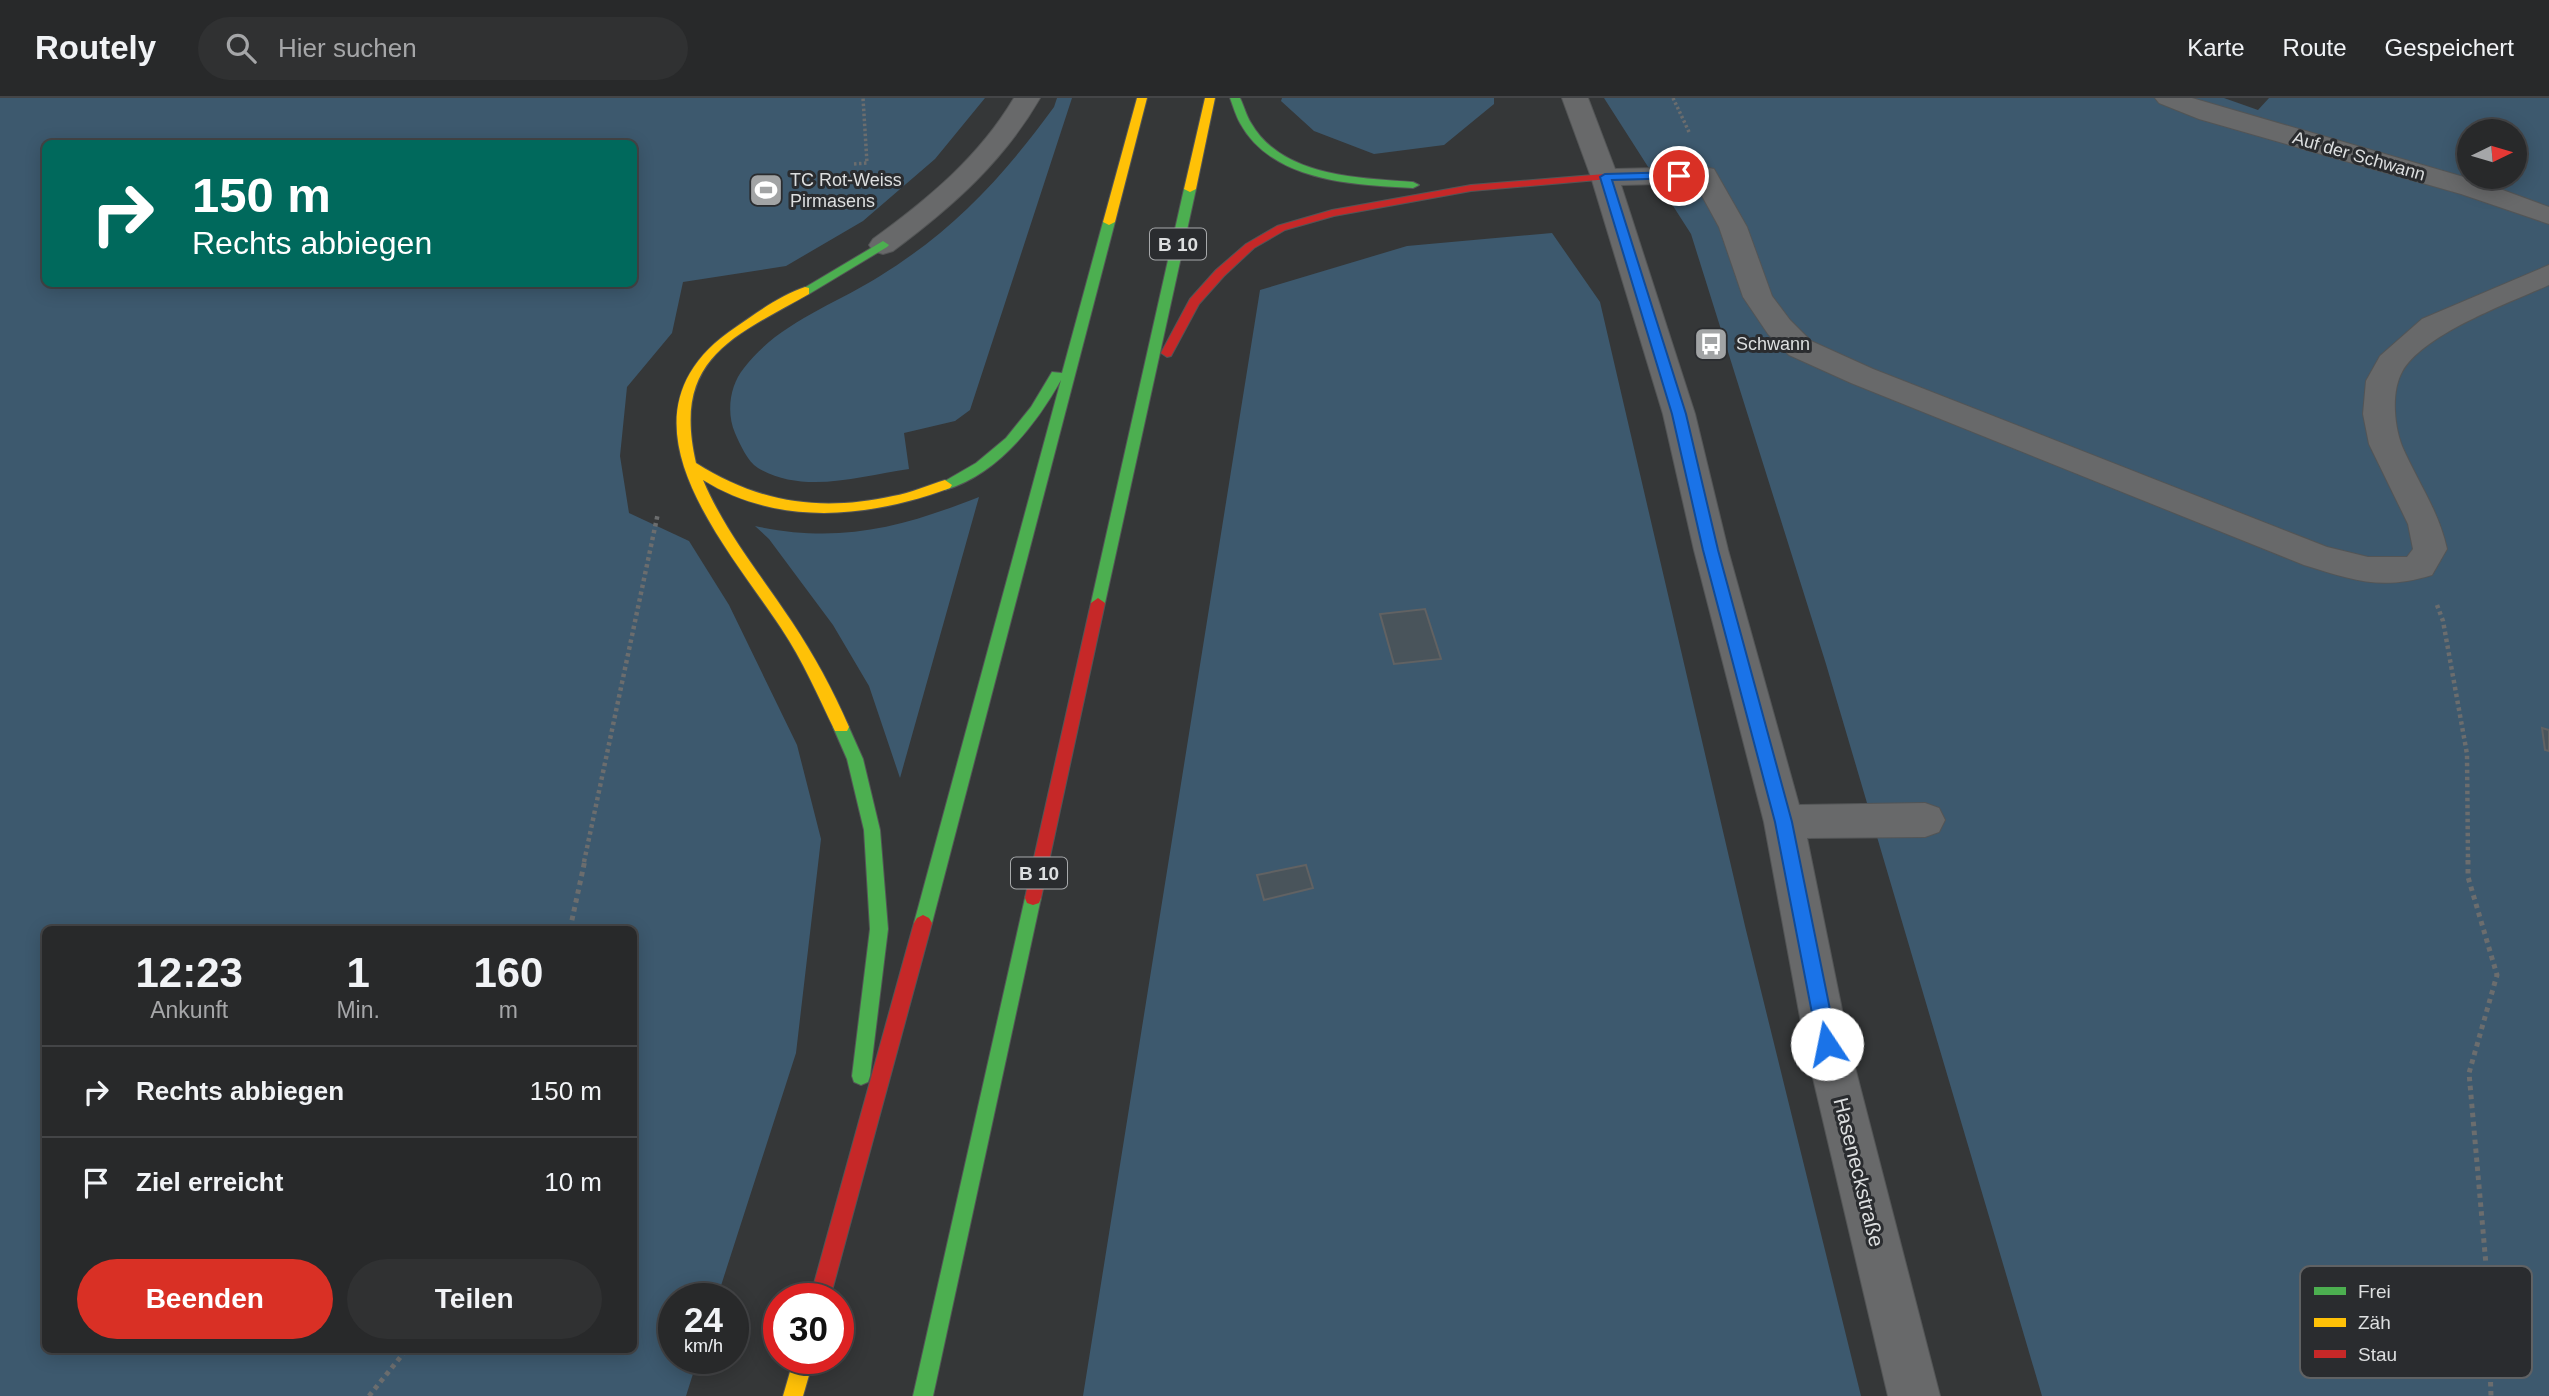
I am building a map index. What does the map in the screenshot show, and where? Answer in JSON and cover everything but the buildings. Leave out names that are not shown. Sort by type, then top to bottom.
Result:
[{"type":"highway","points":[[824,1283],[985,695],[1142,98]]},
{"type":"highway","name":"B 10","points":[[923,1396],[1147,390],[1209,98]]},
{"type":"highway","points":[[1235,98],[1243,122],[1258,141],[1278,156],[1321,175],[1374,183],[1471,188]]},
{"type":"highway","points":[[1147,390],[1194,302],[1220,273],[1250,246],[1280,228],[1332,213],[1471,188],[1605,177]]},
{"type":"highway","points":[[844,1210],[879,929],[872,830],[855,759],[838,719],[787,626],[723,535],[689,458],[681,426],[683,397],[698,366],[725,341],[758,318],[883,245]]},
{"type":"highway","points":[[689,458],[736,491],[793,507],[887,504],[930,493],[978,471],[1019,433],[1045,399],[1083,322]]},
{"type":"highway","points":[[793,1396],[799,1374]]},
{"type":"street","points":[[883,245],[952,191],[1001,137],[1027,98]]},
{"type":"street","name":"Haseneckstraße","points":[[1574,98],[1605,177],[1679,414],[1711,550],[1784,822],[1827,1044],[1914,1396]]},
{"type":"street","name":"Auf der Schwann","points":[[2168,98],[2208,113],[2471,188],[2549,216]]},
{"type":"street","points":[[1605,177],[1704,175],[1733,227],[1758,297],[1779,327],[1800,348],[1862,376],[2316,556],[2367,570],[2407,571],[2420,566],[2430,548],[2425,524],[2385,444],[2379,414],[2382,381],[2391,363],[2433,326],[2549,274]]},
{"type":"street","points":[[1784,822],[1925,820]]},
{"type":"path","points":[[853,164],[867,163],[863,98]]},
{"type":"path","points":[[571,926],[662,493],[689,458]]},
{"type":"path","points":[[2420,566],[2443,621],[2467,754],[2468,877],[2497,975],[2469,1073],[2486,1266]]},
{"type":"path","points":[[369,1396],[404,1353]]},
{"type":"path","points":[[2490,1378],[2491,1396]]},
{"type":"shaded area","points":[[0,98],[985,98],[935,159],[863,221],[786,266],[683,282],[672,333],[627,387],[620,456],[629,513],[689,541],[729,605],[797,745],[821,839],[796,1053],[722,1283],[658,1283],[658,1374],[693,1374],[686,1396],[0,1396]]},
{"type":"shaded area","points":[[1057,98],[1072,98],[970,410],[955,421],[904,433],[909,469],[852,479],[813,482],[775,476],[754,465],[739,442],[732,425],[730,408],[735,382],[744,368],[758,352],[790,327],[880,276],[954,221],[976,201],[1016,156],[1054,107]]},
{"type":"shaded area","points":[[1282,98],[1494,98],[1494,104],[1444,145],[1374,154],[1314,131],[1281,101]]},
{"type":"shaded area","points":[[1604,98],[2224,98],[2258,110],[2269,98],[2549,98],[2549,1396],[2042,1396],[1826,664],[1691,234]]},
{"type":"shaded area","points":[[1552,233],[1600,302],[1745,926],[1861,1396],[1083,1396],[1260,290],[1407,246]]},
{"type":"shaded area","points":[[979,497],[900,778],[869,686],[833,625],[769,539],[755,526],[814,533],[869,530],[896,525]]},
{"type":"traffic: fast","points":[[1235,98],[1246,124],[1262,144],[1283,159],[1306,170],[1332,177],[1413,185]]},
{"type":"traffic: fast","points":[[1098,603],[1190,189]]},
{"type":"traffic: fast","points":[[923,923],[1109,222]]},
{"type":"traffic: fast","points":[[805,291],[883,245]]},
{"type":"traffic: fast","points":[[945,485],[981,466],[1011,441],[1036,410],[1057,375]]},
{"type":"traffic: fast","points":[[841,727],[855,759],[872,830],[879,929],[861,1076]]},
{"type":"traffic: fast","points":[[923,1396],[1033,898]]},
{"type":"traffic: slow","points":[[1109,222],[1142,98]]},
{"type":"traffic: slow","points":[[1190,189],[1210,98]]},
{"type":"traffic: slow","points":[[805,291],[731,335],[706,357],[697,368],[684,400],[683,433],[691,468],[706,502],[725,536],[801,648],[841,727]]},
{"type":"traffic: slow","points":[[690,465],[726,487],[757,499],[811,508],[866,506],[894,501],[945,485]]},
{"type":"traffic: slow","points":[[793,1396],[799,1374]]},
{"type":"traffic: jam","points":[[1167,353],[1194,302],[1220,273],[1250,246],[1281,228],[1332,213],[1471,188],[1605,177]]},
{"type":"traffic: jam","points":[[1033,898],[1098,603]]},
{"type":"traffic: jam","points":[[824,1283],[923,923]]},
{"type":"place","name":"TC Rot-Weiss Pirmasens","points":[[766,190]]},
{"type":"place","name":"Schwann","points":[[1711,344]]},
{"type":"route","points":[[1679,176],[1605,177],[1679,414],[1711,550],[1784,822],[1827,1044]]}]
